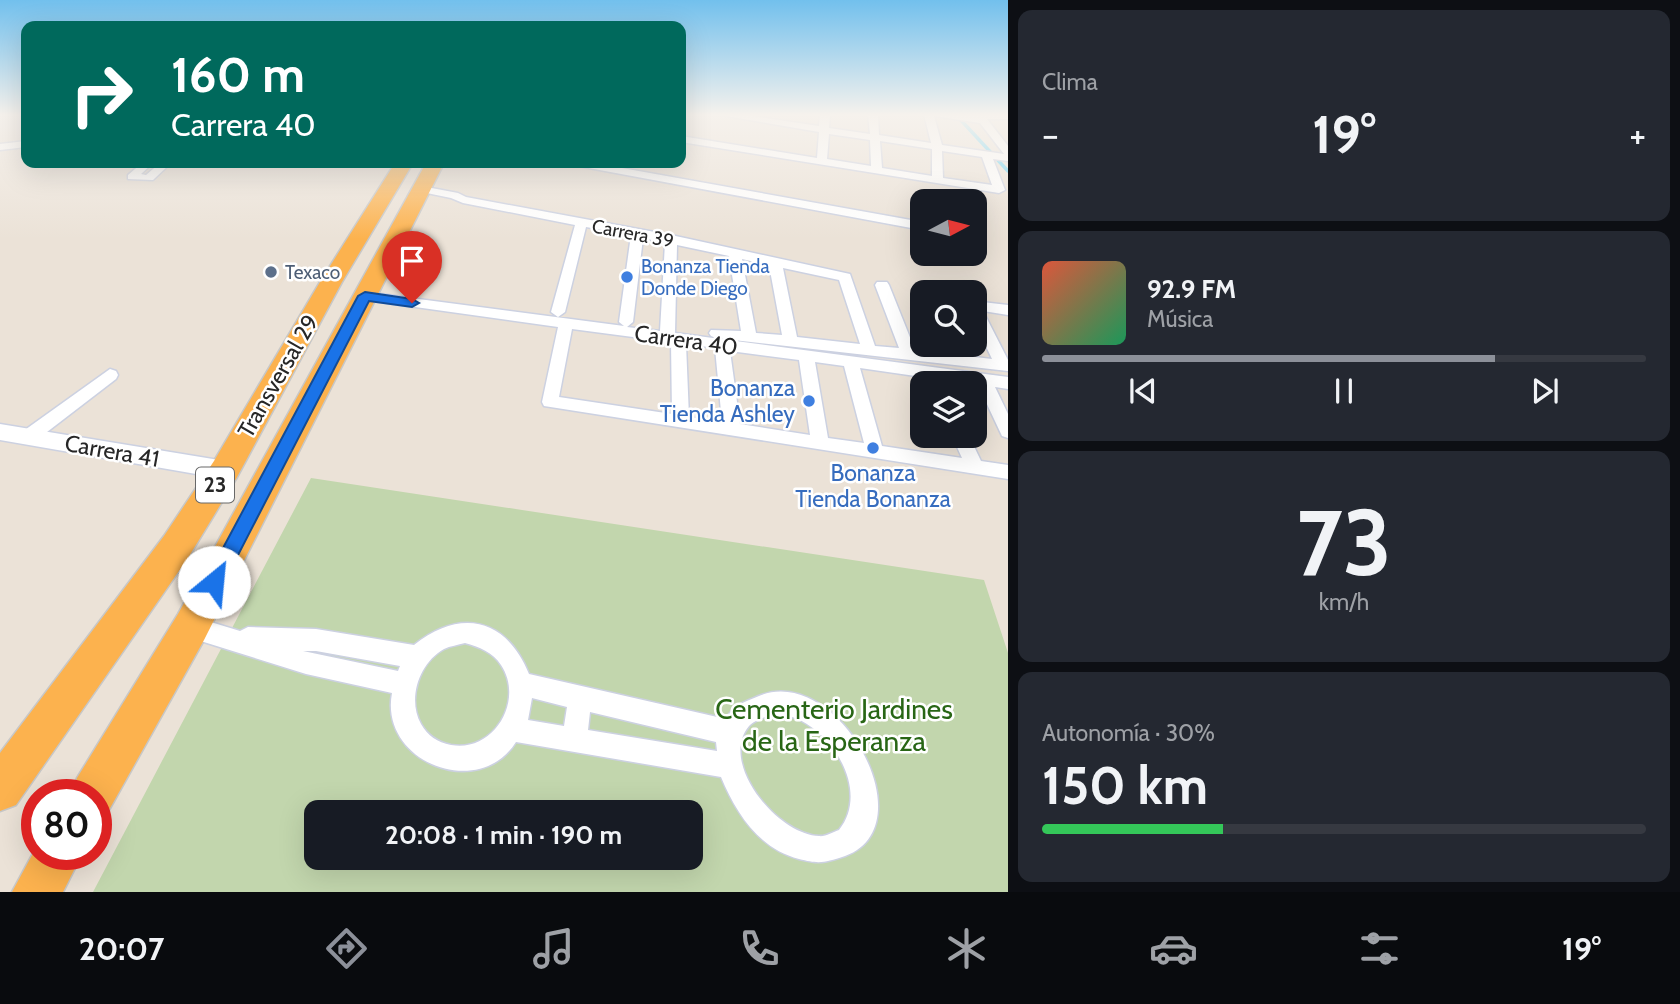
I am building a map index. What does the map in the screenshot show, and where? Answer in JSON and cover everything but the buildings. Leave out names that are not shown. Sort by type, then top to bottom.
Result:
[{"type":"highway","name":"Transversal 29","points":[[0,789],[160,570],[225,470],[331,282],[401,168]]},
{"type":"highway","name":"Transversal 29","points":[[102,779],[191,628],[428,176]]},
{"type":"highway","points":[[36,892],[49,870]]},
{"type":"street","points":[[811,156],[822,162],[999,190],[988,156]]},
{"type":"street","points":[[822,156],[822,162]]},
{"type":"street","points":[[876,156],[877,170]]},
{"type":"street","points":[[937,156],[938,180]]},
{"type":"street","points":[[142,168],[132,177],[149,178],[160,168]]},
{"type":"street","points":[[605,168],[910,224]]},
{"type":"street","name":"Carrera 39","points":[[428,176],[463,200],[638,233],[845,277],[869,350]]},
{"type":"street","points":[[580,223],[550,402],[1008,472]]},
{"type":"street","points":[[626,322],[638,233]]},
{"type":"street","points":[[671,240],[671,334],[681,422]]},
{"type":"street","points":[[736,253],[749,336]]},
{"type":"street","points":[[775,262],[790,341]]},
{"type":"street","points":[[882,285],[909,354]]},
{"type":"street","name":"Carrera 40","points":[[367,292],[671,334],[749,336],[1005,365]]},
{"type":"street","points":[[1005,365],[975,309],[982,306],[1008,310]]},
{"type":"street","name":"Carrera 40","points":[[562,318],[626,322],[722,345],[851,362],[910,373]]},
{"type":"street","points":[[722,345],[732,431]]},
{"type":"street","points":[[806,356],[820,444]]},
{"type":"street","points":[[851,362],[875,453]]},
{"type":"street","points":[[28,437],[110,375]]},
{"type":"street","name":"Carrera 40","points":[[987,380],[1008,383]]},
{"type":"street","points":[[987,387],[1008,431]]},
{"type":"street","name":"Carrera 41","points":[[0,432],[225,470]]},
{"type":"street","points":[[966,448],[975,467]]},
{"type":"street","points":[[191,628],[306,663],[404,684]]},
{"type":"street","points":[[465,632],[490,638],[506,652],[517,669],[521,684],[518,715],[511,729],[489,751],[459,760],[444,758],[430,751],[410,729],[402,699],[404,684],[416,657],[438,639],[465,632]]},
{"type":"street","points":[[227,638],[316,640],[416,657]]},
{"type":"street","points":[[306,663],[316,640]]},
{"type":"street","points":[[521,684],[731,733]]},
{"type":"street","points":[[575,740],[580,698]]},
{"type":"street","points":[[759,704],[788,704],[818,717],[844,743],[861,778],[863,813],[858,829],[849,841],[835,849],[803,851],[785,844],[768,833],[742,802],[729,766],[731,733],[737,720],[759,704]]},
{"type":"street","points":[[511,729],[729,766]]},
{"type":"green space","name":"Cementerio Jardines de la Esperanza","points":[[311,478],[984,580],[1008,653],[1008,892],[93,892],[105,870],[112,870],[112,856]]},
{"type":"waterway","points":[[994,156],[1008,171]]},
{"type":"place","name":"Texaco","points":[[271,272]]},
{"type":"place","name":"Bonanza Tienda Donde Diego","points":[[627,277]]},
{"type":"place","name":"Bonanza Tienda Ashley","points":[[809,401]]},
{"type":"place","name":"Bonanza Tienda Bonanza","points":[[873,448]]},
{"type":"route","points":[[214,582],[365,296],[412,303]]}]
